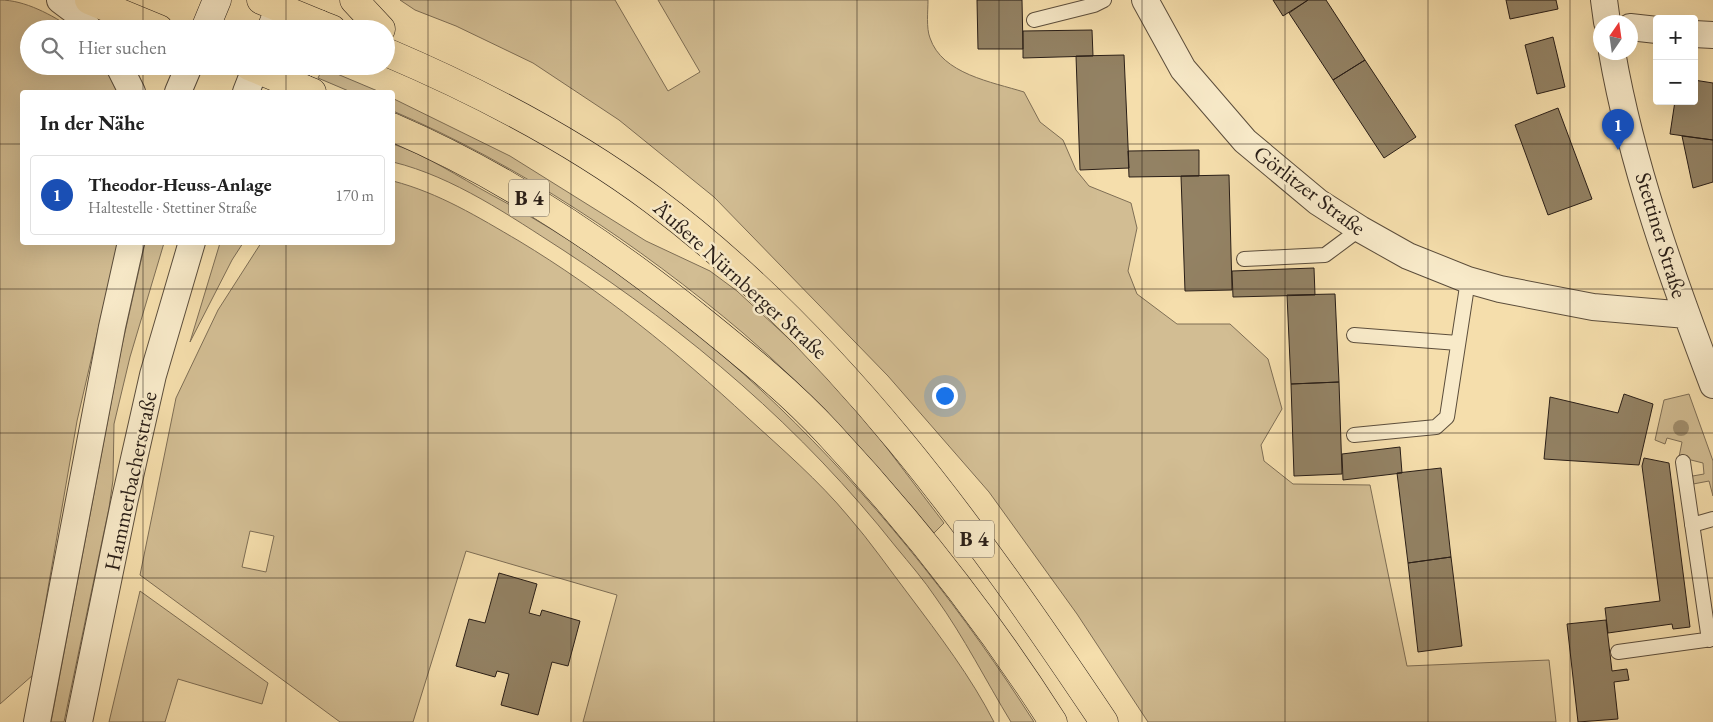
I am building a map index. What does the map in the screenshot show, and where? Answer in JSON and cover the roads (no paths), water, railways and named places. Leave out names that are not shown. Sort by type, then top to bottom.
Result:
[{"type":"main road","points":[[88,0],[138,20]]},
{"type":"main road","points":[[354,0],[373,20]]},
{"type":"main road","points":[[274,9],[307,20]]},
{"type":"main road","points":[[395,42],[430,71]]},
{"type":"main road","name":"Äußere Nürnberger Straße","points":[[395,56],[430,71],[540,126],[625,180],[692,232],[782,311],[834,363],[908,450],[1046,636],[1104,722]]},
{"type":"main road","points":[[257,75],[305,90]]},
{"type":"main road","name":"B 4","points":[[396,129],[485,173],[564,220],[649,278],[750,359],[826,431],[910,526],[961,590],[1053,722]]},
{"type":"street","points":[[60,0],[76,12],[83,20]]},
{"type":"street","points":[[209,20],[217,0]]},
{"type":"street","name":"Görlitzer Straße","points":[[1145,0],[1182,70],[1245,141],[1318,202],[1360,229],[1408,256],[1468,280],[1500,289],[1593,307],[1687,315]]},
{"type":"street","points":[[1604,0],[1606,15]]},
{"type":"street","points":[[1638,28],[1653,30]]},
{"type":"street","points":[[1698,34],[1713,35]]},
{"type":"street","name":"Stettiner Straße","points":[[1614,60],[1633,141],[1660,236],[1713,385]]},
{"type":"street","points":[[124,75],[131,90]]},
{"type":"street","points":[[179,90],[185,75]]},
{"type":"street","name":"Hammerbacherstraße","points":[[37,722],[112,327],[130,245]]},
{"type":"street","name":"Hammerbacherstraße","points":[[79,722],[124,503],[153,375],[191,245]]},
{"type":"lane","points":[[1034,20],[1094,6],[1104,0]]},
{"type":"lane","points":[[1244,259],[1325,255],[1360,229]]},
{"type":"lane","points":[[1354,435],[1436,427],[1447,417],[1468,280]]},
{"type":"lane","points":[[1354,335],[1458,343]]},
{"type":"lane","points":[[1618,652],[1711,640],[1683,462]]},
{"type":"lane","points":[[1692,525],[1713,519]]},
{"type":"place","name":"Theodor-Heuss-Anlage","points":[[1618,150]]}]
